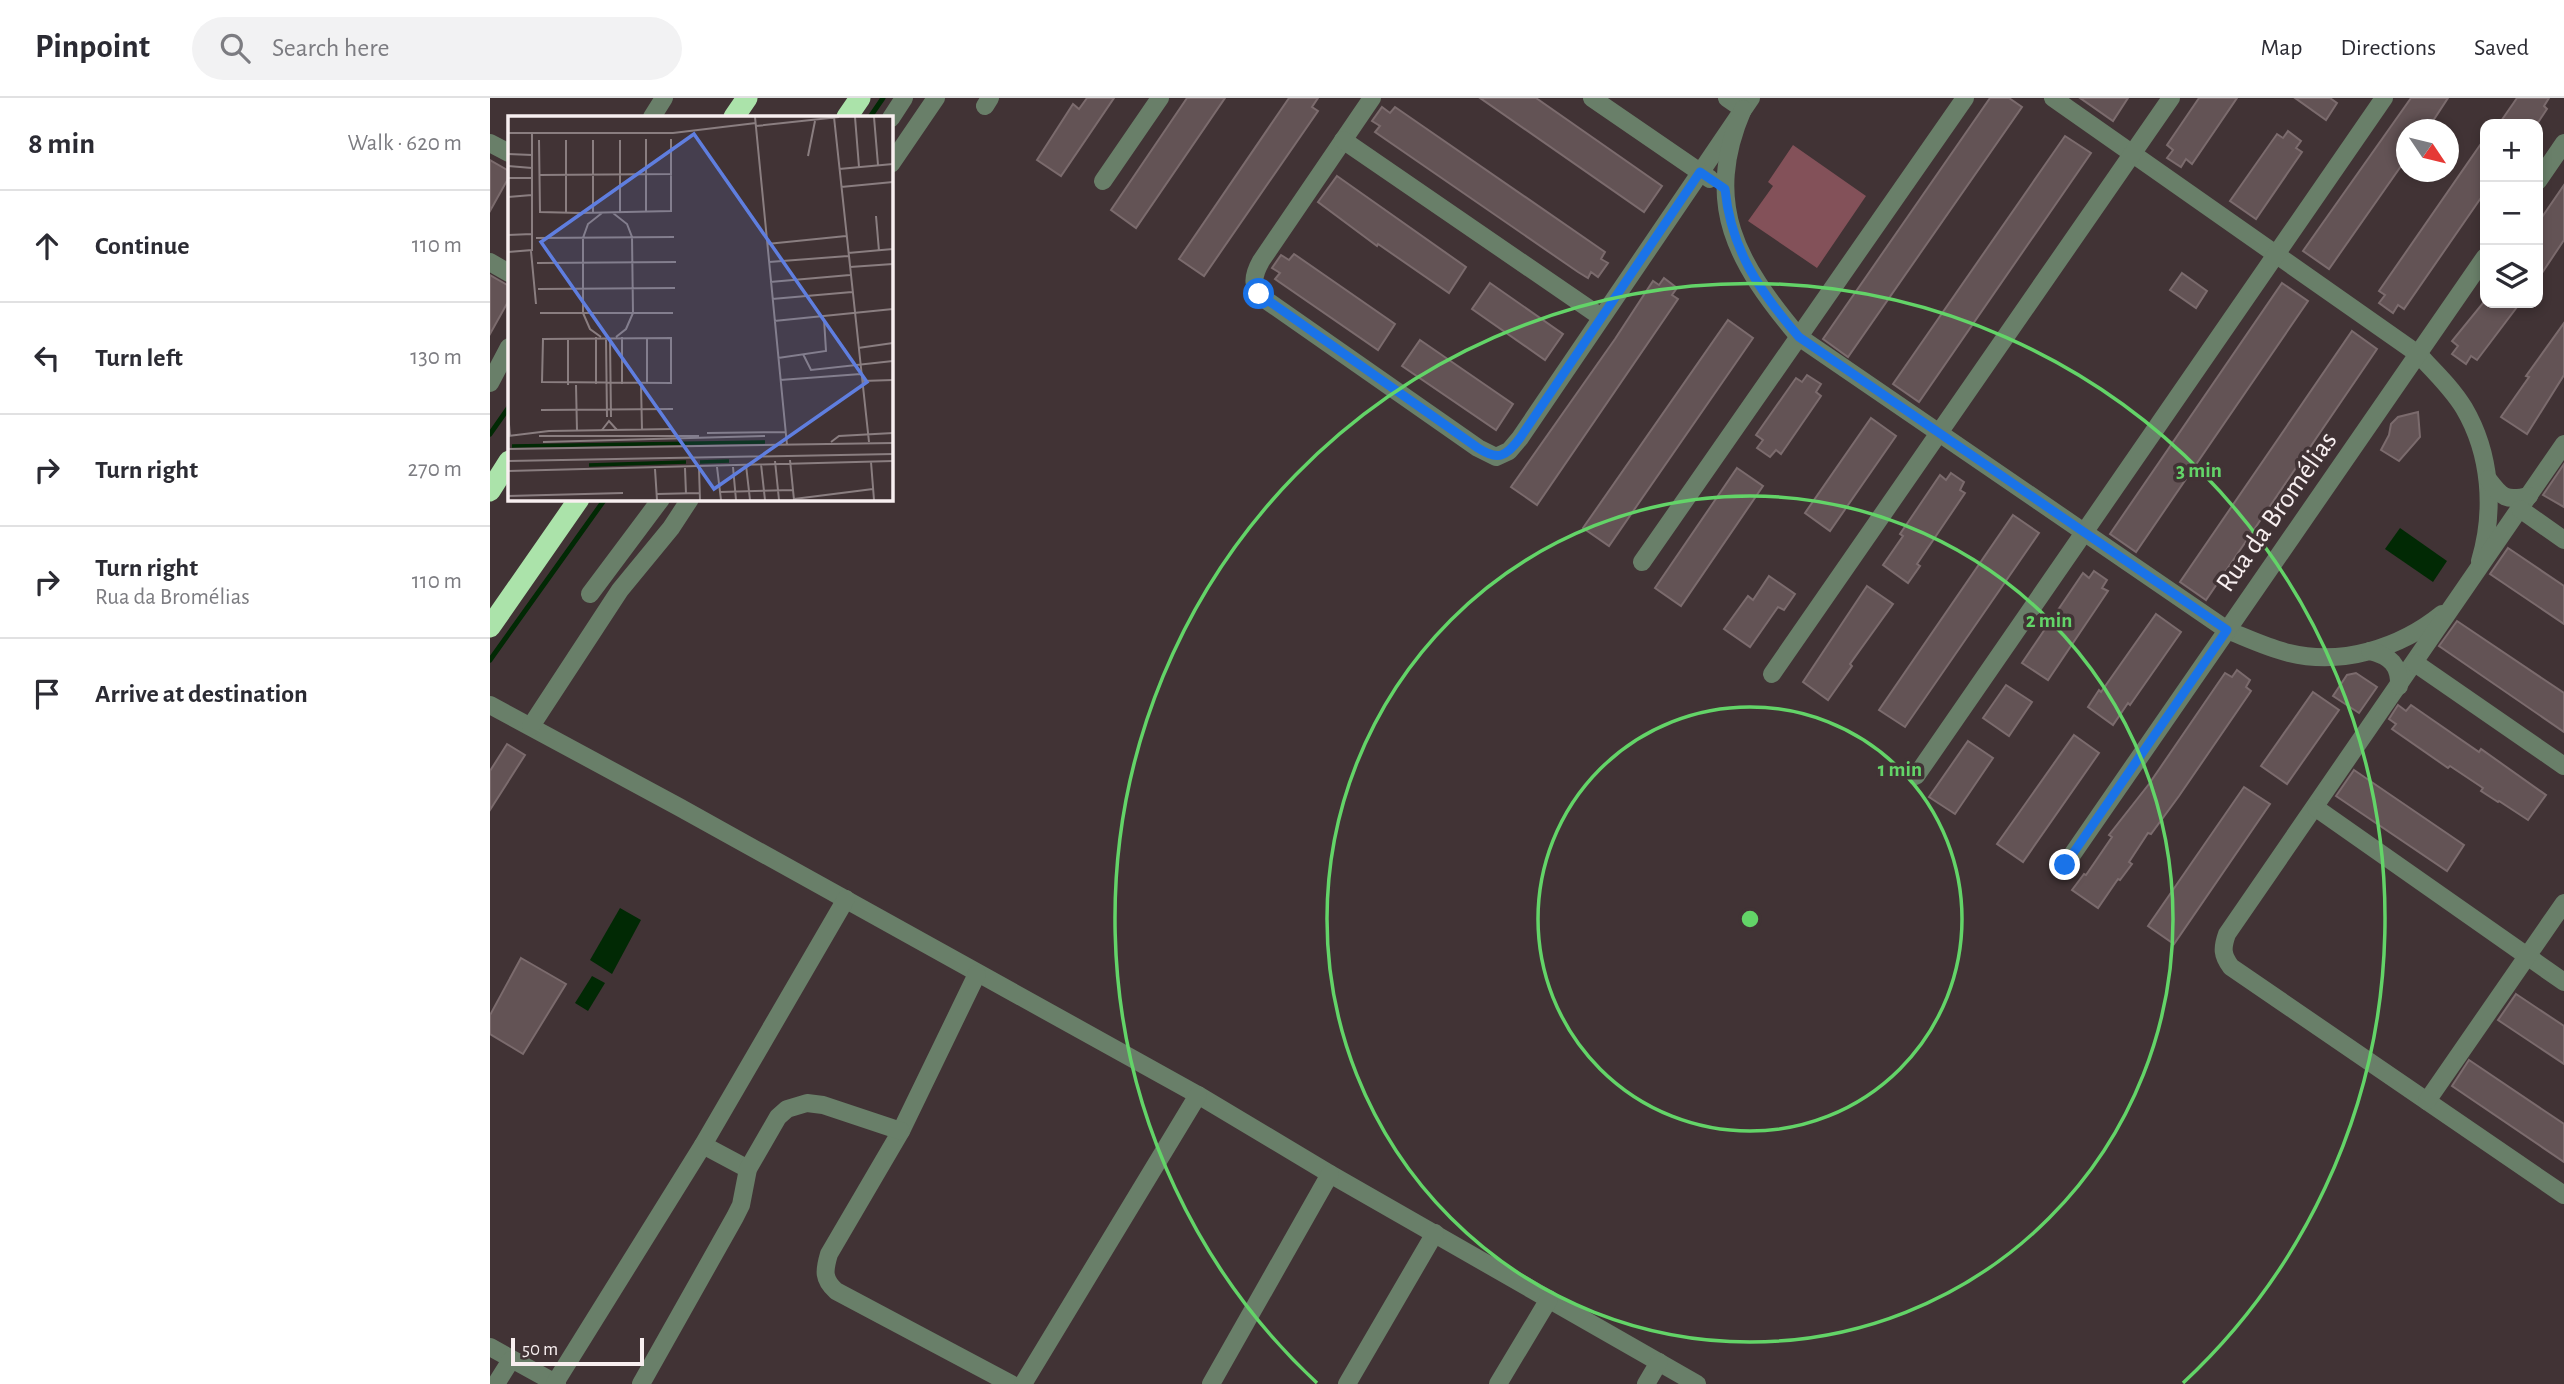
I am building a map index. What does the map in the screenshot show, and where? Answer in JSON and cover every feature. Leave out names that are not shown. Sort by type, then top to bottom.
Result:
[{"type":"highway","points":[[735,116],[747,98]]},
{"type":"highway","points":[[848,116],[860,98]]},
{"type":"highway","points":[[490,491],[508,463]]},
{"type":"highway","points":[[490,627],[578,500]]},
{"type":"street","points":[[653,116],[664,98]]},
{"type":"street","points":[[892,116],[904,98]]},
{"type":"street","points":[[892,163],[936,98]]},
{"type":"street","points":[[1103,181],[1160,98]]},
{"type":"street","points":[[1592,98],[1725,189]]},
{"type":"street","points":[[1727,98],[1747,103]]},
{"type":"street","points":[[1642,562],[1965,98]]},
{"type":"street","points":[[2053,98],[2418,354],[2463,406],[2478,437],[2488,479],[2486,533],[2476,574]]},
{"type":"street","points":[[1772,674],[2171,98]]},
{"type":"street","points":[[1916,776],[2384,98]]},
{"type":"street","points":[[1366,100],[1343,140],[1261,261],[1254,274],[1256,291],[1478,448],[1496,457],[1514,447],[1747,103]]},
{"type":"street","points":[[1747,103],[1727,152],[1727,214],[1745,262],[1755,280],[1799,337],[2227,630],[2287,653],[2305,656],[2322,657],[2371,651],[2420,631],[2457,601]]},
{"type":"street","points":[[1343,140],[1601,317]]},
{"type":"street","points":[[490,143],[508,152]]},
{"type":"street","points":[[2543,174],[2564,144]]},
{"type":"street","points":[[490,262],[508,272]]},
{"type":"street","name":"Rua da Bromélias","points":[[2065,865],[2480,264]]},
{"type":"street","points":[[492,376],[508,349]]},
{"type":"street","points":[[2564,444],[2227,934],[2223,945],[2223,956],[2231,967],[2564,1195]]},
{"type":"street","points":[[2488,479],[2498,493],[2524,503],[2564,540]]},
{"type":"street","points":[[590,594],[661,500]]},
{"type":"street","points":[[531,726],[620,590],[690,500]]},
{"type":"street","points":[[2371,651],[2385,654],[2394,663],[2400,676],[2399,686]]},
{"type":"street","points":[[2415,663],[2564,766]]},
{"type":"street","points":[[491,708],[531,726],[1198,1095],[1330,1174],[1697,1384]]},
{"type":"street","points":[[2316,808],[2564,982]]},
{"type":"street","points":[[490,1347],[556,1384],[703,1144],[846,899]]},
{"type":"street","points":[[2427,1101],[2564,903]]},
{"type":"street","points":[[978,974],[901,1130],[829,1254],[824,1274],[827,1283],[836,1292],[1011,1384]]},
{"type":"street","points":[[1023,1384],[1198,1095]]},
{"type":"street","points":[[641,1384],[735,1217],[741,1205],[748,1168],[778,1117],[787,1109],[807,1103],[823,1105],[901,1130]]},
{"type":"street","points":[[703,1144],[748,1168]]},
{"type":"street","points":[[1211,1384],[1330,1174]]},
{"type":"street","points":[[1347,1384],[1435,1233]]},
{"type":"street","points":[[1498,1384],[1549,1299]]},
{"type":"street","points":[[496,1384],[511,1360]]},
{"type":"street","points":[[1646,1384],[1658,1362]]},
{"type":"shaded area","points":[[1793,145],[1866,196],[1817,268],[1748,221],[1773,186],[1768,182]]},
{"type":"shaded area","points":[[2400,528],[2447,561],[2433,582],[2385,549]]},
{"type":"shaded area","points":[[620,908],[641,920],[612,974],[590,960]]},
{"type":"shaded area","points":[[592,976],[605,983],[588,1011],[575,1003]]},
{"type":"building","points":[[1087,98],[1114,98],[1061,176],[1037,160],[1073,104],[1079,109]]},
{"type":"building","points":[[1187,98],[1225,98],[1136,228],[1111,210]]},
{"type":"building","points":[[1289,98],[1318,98],[1312,107],[1318,111],[1204,276],[1179,259]]},
{"type":"building","points":[[1480,98],[1536,98],[1662,186],[1644,212]]},
{"type":"building","points":[[1990,98],[2009,98],[2022,107],[1848,357],[1823,339]]},
{"type":"building","points":[[2080,98],[2128,98],[2113,121]]},
{"type":"building","points":[[2199,98],[2237,98],[2192,164],[2186,159],[2181,167],[2167,158],[2173,150],[2167,145]]},
{"type":"building","points":[[2295,98],[2330,98],[2337,103],[2326,120]]},
{"type":"building","points":[[2411,98],[2448,98],[2434,119],[2396,119]]},
{"type":"building","points":[[2517,98],[2549,98],[2544,106],[2547,109],[2540,119],[2502,119]]},
{"type":"building","points":[[1382,107],[1390,113],[1395,107],[1605,252],[1601,259],[1608,263],[1598,277],[1591,272],[1588,278],[1578,272],[1375,132],[1380,126],[1372,121]]},
{"type":"building","points":[[2396,119],[2396,173],[2329,269],[2303,251]]},
{"type":"building","points":[[2288,131],[2301,141],[2296,148],[2302,152],[2256,219],[2230,201],[2277,134],[2283,138]]},
{"type":"building","points":[[2065,136],[2091,153],[1919,402],[1893,384]]},
{"type":"building","points":[[2480,145],[2480,199],[2404,309],[2398,305],[2393,313],[2379,303],[2385,295],[2379,291],[2455,182],[2459,182],[2459,176]]},
{"type":"building","points":[[490,160],[508,170],[508,179],[490,211]]},
{"type":"building","points":[[1337,176],[1466,267],[1449,293],[1378,244],[1377,246],[1318,202]]},
{"type":"building","points":[[2564,185],[2564,240],[2543,272],[2543,245],[2543,216]]},
{"type":"building","points":[[1294,254],[1395,324],[1378,350],[1275,279],[1280,273],[1272,268],[1281,255],[1289,260]]},
{"type":"building","points":[[2182,273],[2207,291],[2196,308],[2170,290]]},
{"type":"building","points":[[490,275],[508,285],[508,302],[490,334]]},
{"type":"building","points":[[1664,278],[1677,288],[1672,295],[1678,299],[1537,505],[1511,487],[1653,281],[1659,285]]},
{"type":"building","points":[[1490,283],[1563,334],[1545,360],[1472,309]]},
{"type":"building","points":[[2282,283],[2308,301],[2136,552],[2110,534]]},
{"type":"building","points":[[2480,307],[2516,308],[2477,360],[2471,356],[2466,364],[2452,354],[2458,346],[2452,341]]},
{"type":"building","points":[[1728,320],[1753,338],[1609,546],[1583,528]]},
{"type":"building","points":[[2564,323],[2564,375],[2527,434],[2501,417]]},
{"type":"building","points":[[2352,331],[2377,349],[2206,600],[2180,582]]},
{"type":"building","points":[[1420,340],[1513,404],[1496,430],[1402,366]]},
{"type":"building","points":[[1807,375],[1821,384],[1816,392],[1821,396],[1781,454],[1776,450],[1770,457],[1757,448],[1763,440],[1756,435],[1796,378],[1802,382]]},
{"type":"building","points":[[2418,412],[2420,437],[2399,461],[2381,450],[2391,424],[2398,417]]},
{"type":"building","points":[[1871,418],[1896,436],[1830,531],[1805,513]]},
{"type":"building","points":[[2564,464],[2564,507],[2543,495]]},
{"type":"building","points":[[1737,468],[1763,486],[1681,606],[1655,588]]},
{"type":"building","points":[[1951,473],[1964,482],[1960,490],[1965,493],[1917,564],[1920,566],[1908,583],[1883,565],[1903,536],[1900,534],[1940,475],[1946,480]]},
{"type":"building","points":[[2013,515],[2039,533],[1905,727],[1879,710]]},
{"type":"building","points":[[2508,548],[2564,586],[2564,624],[2490,574]]},
{"type":"building","points":[[2094,571],[2107,580],[2102,588],[2108,591],[2048,680],[2022,663],[2083,573],[2089,578]]},
{"type":"building","points":[[1769,576],[1795,594],[1784,610],[1778,607],[1750,647],[1724,629],[1748,596],[1753,600]]},
{"type":"building","points":[[1867,586],[1893,604],[1828,700],[1803,682]]},
{"type":"building","points":[[2156,614],[2181,632],[2113,725],[2088,707]]},
{"type":"building","points":[[2457,621],[2564,693],[2564,732],[2439,646]]},
{"type":"building","points":[[2237,670],[2250,680],[2246,687],[2251,691],[2179,796],[2151,834],[2148,833],[2129,862],[2132,864],[2098,908],[2072,890],[2084,874],[2086,875],[2112,837],[2109,835],[2149,784],[2225,673],[2232,677]]},
{"type":"building","points":[[2356,673],[2377,687],[2359,713],[2333,696],[2347,675]]},
{"type":"building","points":[[2006,685],[2032,702],[2009,736],[1983,718]]},
{"type":"building","points":[[2313,692],[2339,710],[2287,784],[2261,766]]},
{"type":"building","points":[[2398,705],[2406,711],[2411,705],[2479,752],[2481,749],[2546,795],[2528,820],[2392,729],[2396,724],[2389,719]]},
{"type":"building","points":[[2074,735],[2099,753],[2023,862],[1997,844]]},
{"type":"building","points":[[1968,741],[1993,758],[1955,814],[1929,797]]},
{"type":"building","points":[[507,744],[525,755],[490,810],[490,771]]},
{"type":"building","points":[[2354,770],[2464,845],[2447,871],[2336,796]]},
{"type":"building","points":[[2244,787],[2270,804],[2174,944],[2148,926]]},
{"type":"building","points":[[521,958],[566,984],[523,1054],[490,1034],[490,1015]]},
{"type":"building","points":[[2516,994],[2564,1026],[2564,1064],[2498,1020]]},
{"type":"building","points":[[2469,1060],[2564,1124],[2564,1162],[2452,1086]]},
{"type":"waterway","points":[[871,116],[883,98]]},
{"type":"waterway","points":[[490,434],[508,408]]},
{"type":"waterway","points":[[490,660],[604,500]]},
{"type":"route","points":[[1259,294],[1478,448],[1496,457],[1514,447],[1700,172],[1725,189],[1727,214],[1745,262],[1755,280],[1799,337],[2227,630],[2065,865]]}]
